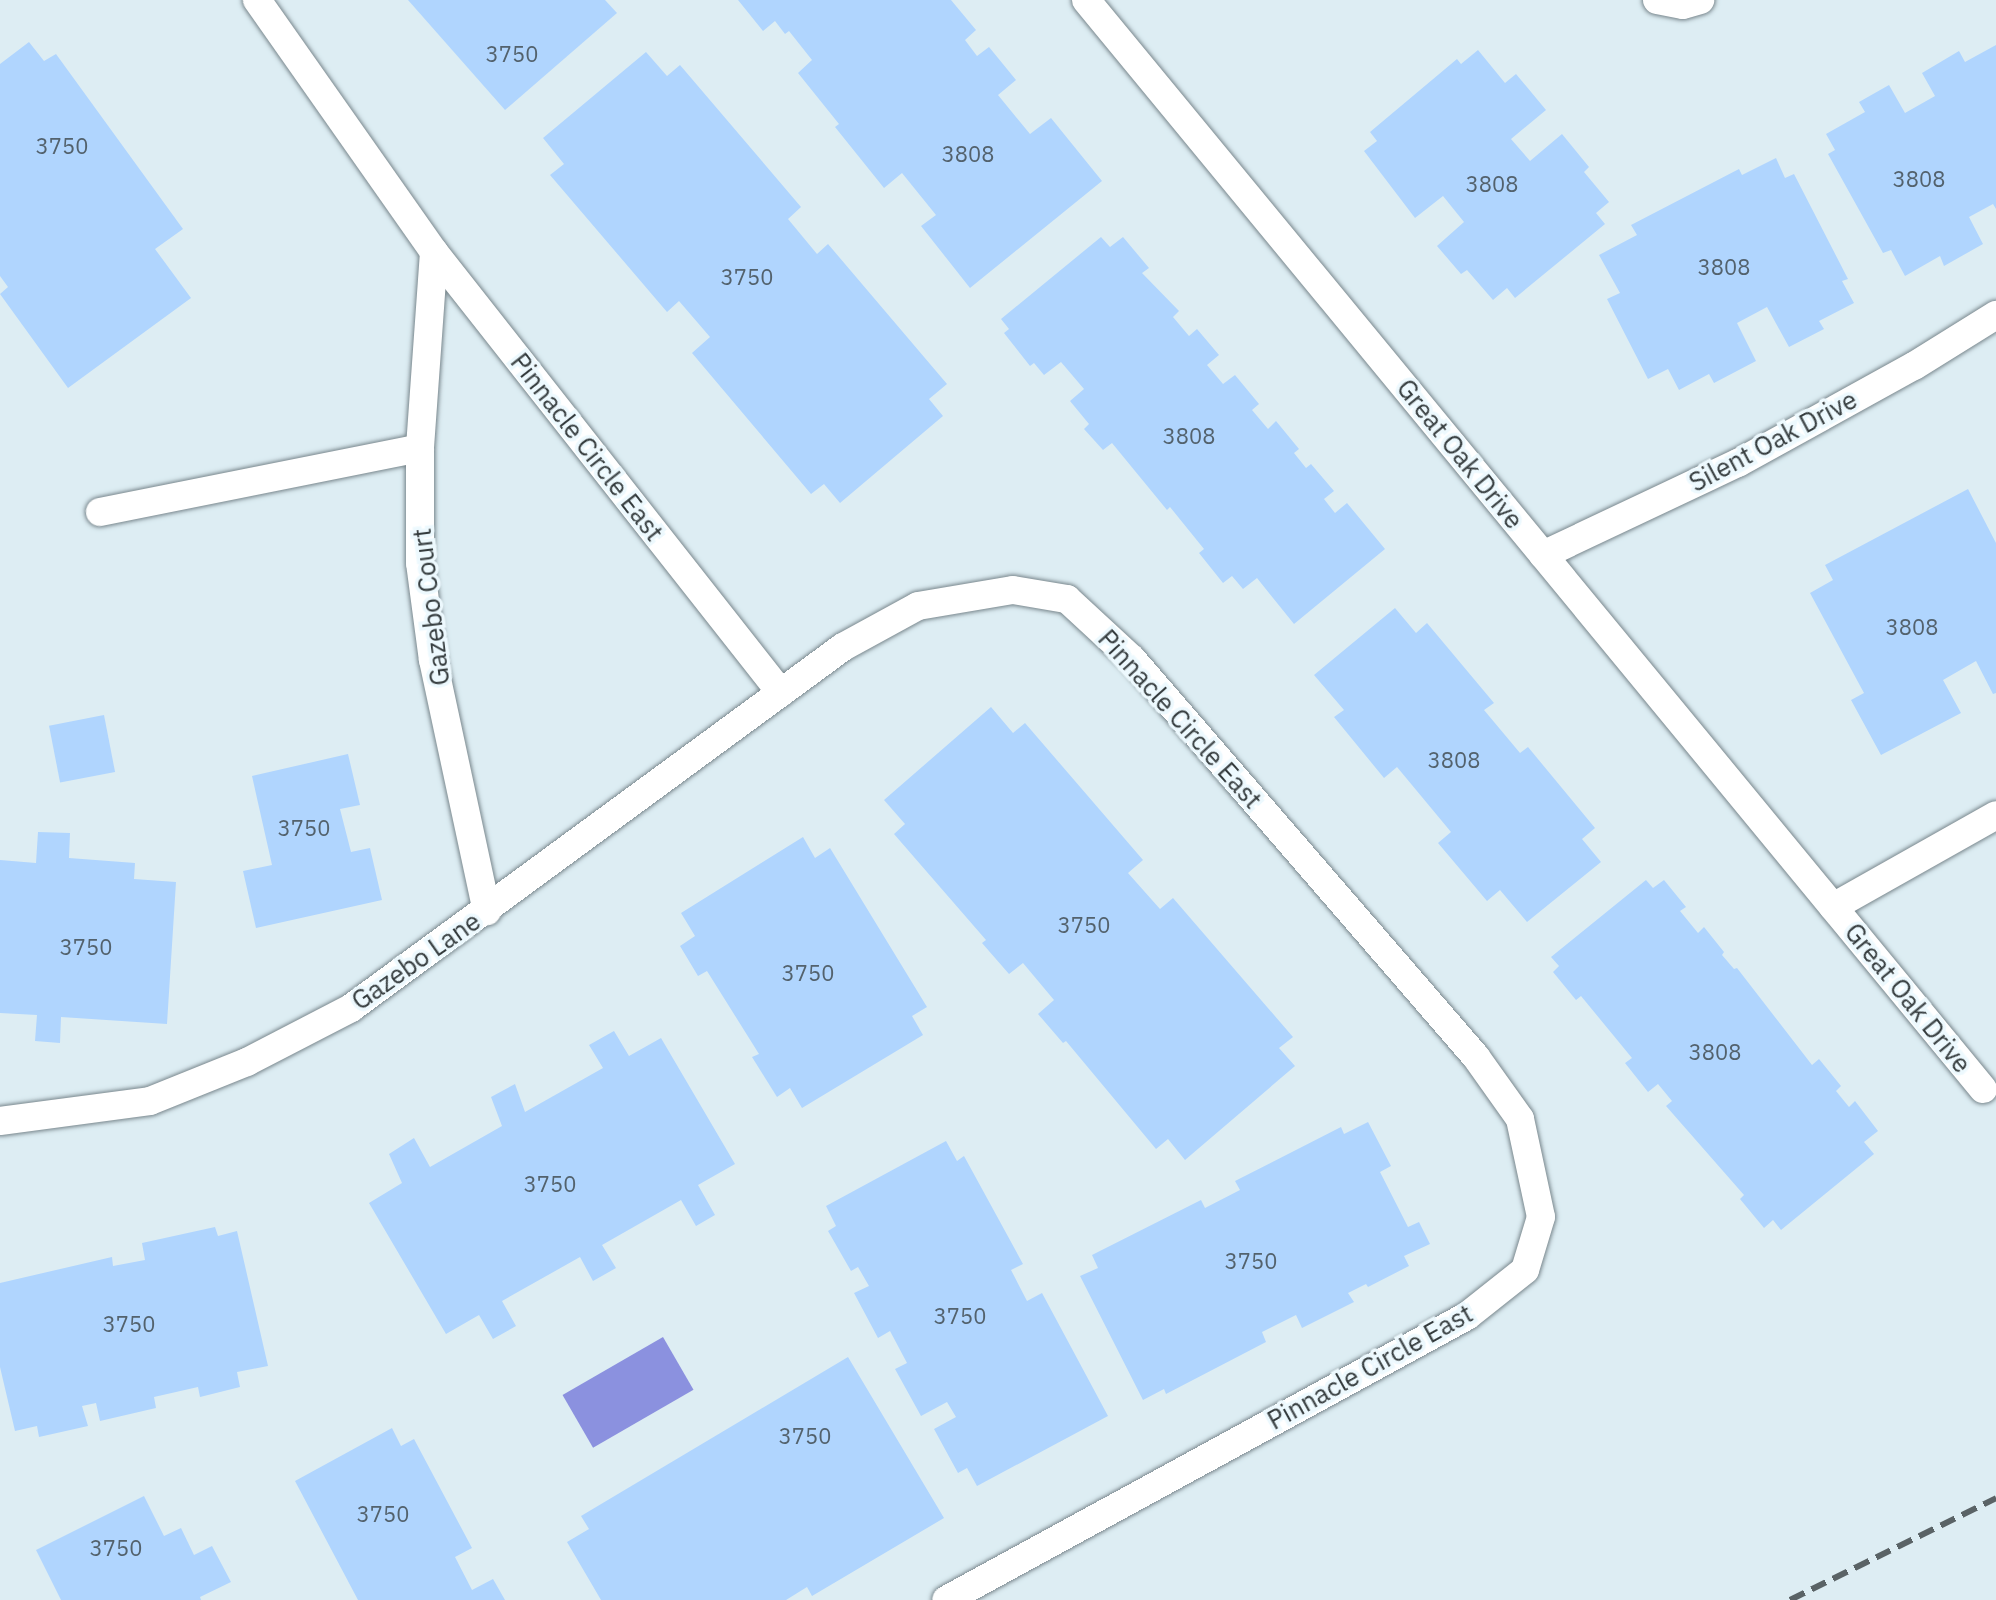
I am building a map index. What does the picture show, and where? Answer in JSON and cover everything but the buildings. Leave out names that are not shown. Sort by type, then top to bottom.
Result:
[{"type":"lane","name":"Pinnacle Circle East","points":[[257,0],[434,252],[781,693],[843,647],[918,606],[1013,590],[1067,599],[1132,659],[1476,1057],[1520,1119],[1541,1217],[1525,1270],[1467,1316],[946,1600]]},
{"type":"lane","name":"Great Oak Drive","points":[[1086,0],[1983,1089]]},
{"type":"lane","points":[[1657,0],[1683,5],[1700,0]]},
{"type":"lane","name":"Gazebo Court","points":[[434,252],[420,448],[420,563],[433,660],[487,911]]},
{"type":"lane","name":"Silent Oak Drive","points":[[1543,555],[1738,463],[1914,366],[1996,315]]},
{"type":"lane","points":[[100,512],[420,448]]},
{"type":"lane","name":"Gazebo Lane","points":[[0,1121],[150,1101],[247,1062],[351,1008],[781,693]]},
{"type":"lane","name":"Great Oak Drive","points":[[1833,907],[1996,815]]},
{"type":"water","points":[[663,1337],[694,1390],[593,1448],[563,1395]]},
{"type":"railway","points":[[1790,1600],[1996,1498]]}]
